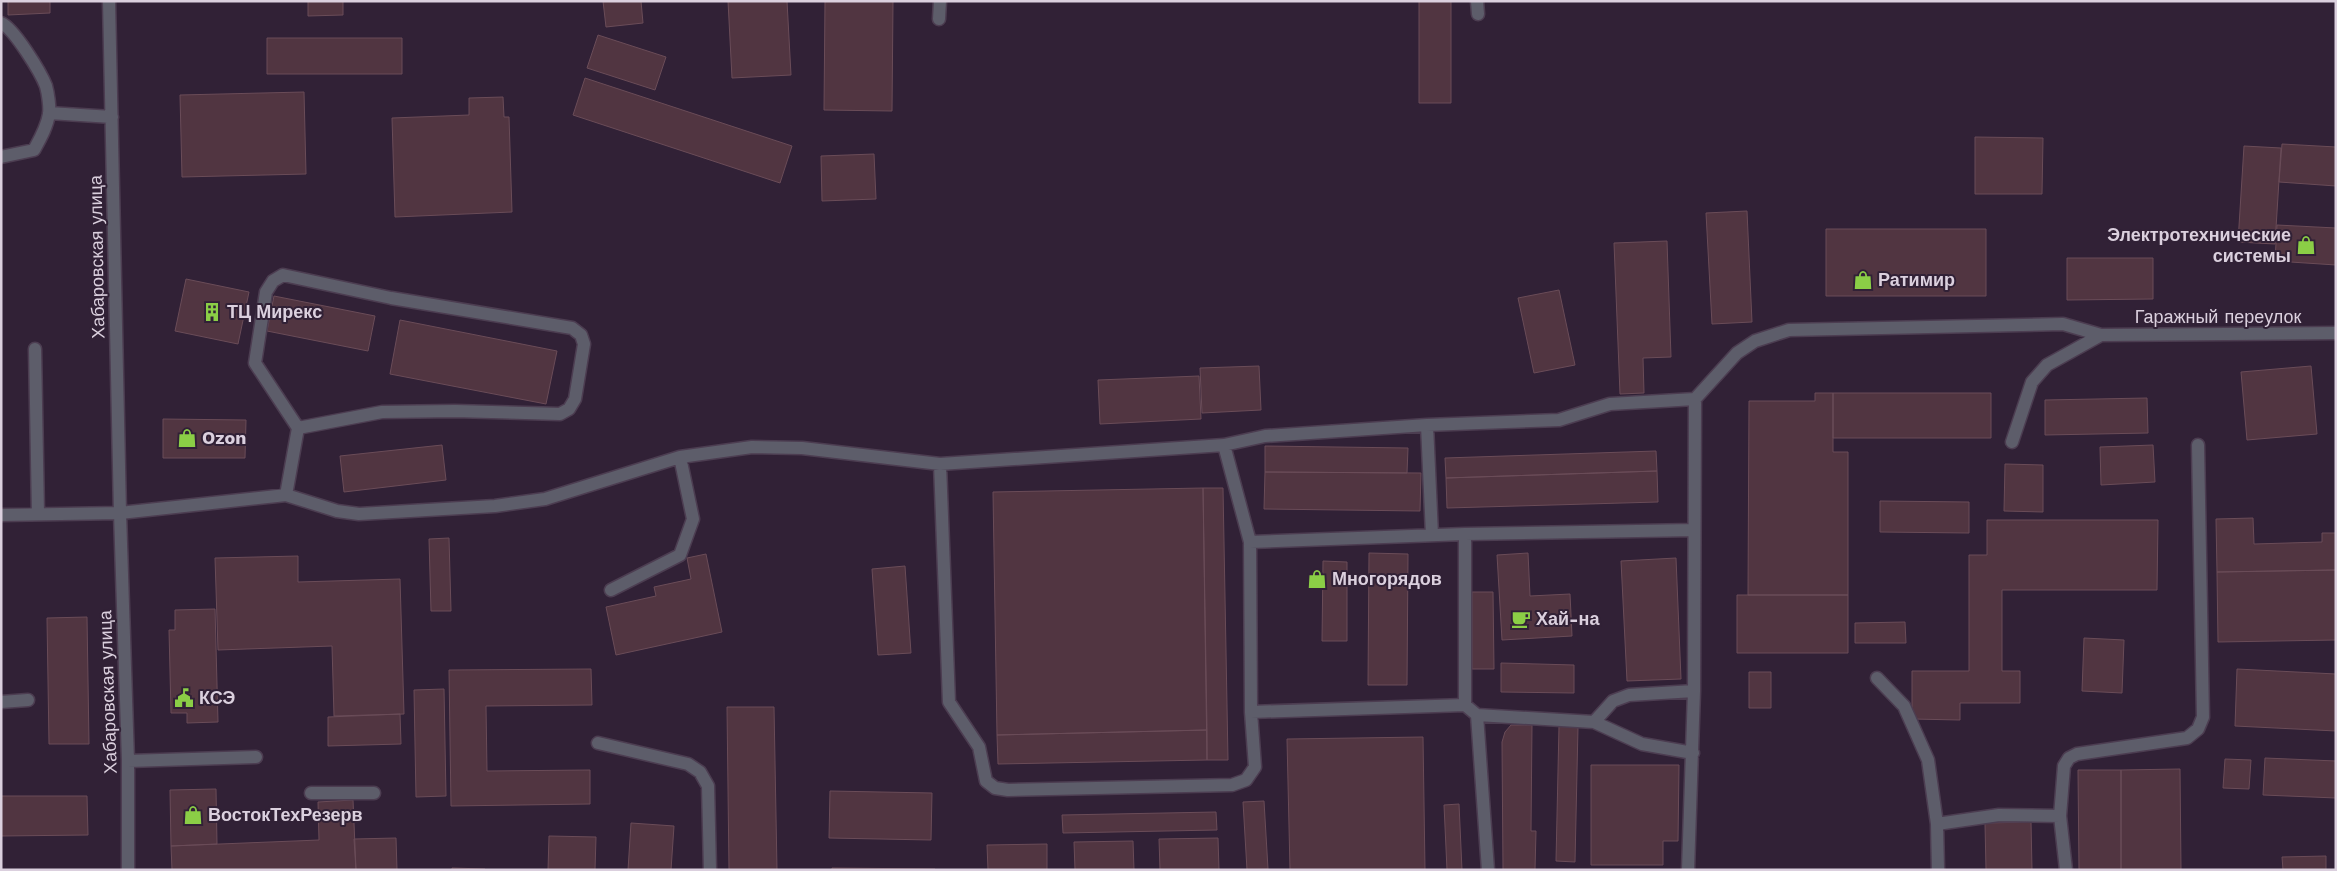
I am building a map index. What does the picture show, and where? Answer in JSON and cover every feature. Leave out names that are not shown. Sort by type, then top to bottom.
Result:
[{"type":"street","name":"Хабаровская улица","points":[[109,1],[120,513],[128,761],[128,870]]},
{"type":"street","points":[[939,19],[940,1]]},
{"type":"street","points":[[1,23],[5,24],[22,43],[46,87],[49,113],[41,138],[34,150],[1,157]]},
{"type":"street","points":[[49,113],[112,117]]},
{"type":"street","points":[[286,495],[298,428],[255,363],[266,292],[273,281],[283,275],[391,298],[572,328],[581,335],[584,344],[575,399],[569,409],[560,414],[455,411],[382,412],[298,428]]},
{"type":"street","points":[[1688,870],[1694,691],[1695,399],[1737,353],[1755,341],[1789,330],[2062,324],[2101,335]]},
{"type":"street","name":"Гаражный переулок","points":[[2101,335],[2336,333]]},
{"type":"street","points":[[2012,442],[2032,382],[2047,365],[2101,335]]},
{"type":"street","points":[[35,349],[38,514]]},
{"type":"street","points":[[1,515],[120,513],[286,495],[337,511],[359,514],[495,506],[545,499],[680,457],[752,447],[802,448],[940,464],[1224,445],[1265,436],[1427,425],[1559,420],[1610,404],[1695,399]]},
{"type":"street","points":[[1427,425],[1432,535]]},
{"type":"street","points":[[940,464],[949,702],[979,747],[986,781],[995,788],[1008,790],[1232,785],[1246,780],[1255,767],[1251,712],[1250,542],[1224,445]]},
{"type":"street","points":[[2066,870],[2060,816],[2064,766],[2069,758],[2077,754],[2187,738],[2198,729],[2203,717],[2198,445]]},
{"type":"street","points":[[611,590],[680,555],[693,520],[680,457]]},
{"type":"street","points":[[1250,542],[1465,534],[1694,530]]},
{"type":"street","points":[[1465,534],[1465,705]]},
{"type":"street","points":[[1877,678],[1904,706],[1928,760],[1937,824],[1938,870]]},
{"type":"street","points":[[1594,722],[1613,701],[1628,695],[1694,691]]},
{"type":"street","points":[[1,702],[28,700]]},
{"type":"street","points":[[1251,712],[1465,705],[1477,715],[1594,722],[1642,744],[1693,753]]},
{"type":"street","points":[[1477,715],[1488,870]]},
{"type":"street","points":[[598,744],[688,764],[700,772],[708,786],[710,870]]},
{"type":"street","points":[[128,761],[256,757]]},
{"type":"street","points":[[311,793],[374,794]]},
{"type":"street","points":[[1937,824],[1999,815],[2060,816]]},
{"type":"building","points":[[8,1],[50,1],[50,13],[8,15]]},
{"type":"building","points":[[308,1],[343,1],[343,15],[308,16]]},
{"type":"building","points":[[603,1],[641,1],[643,23],[606,27]]},
{"type":"building","points":[[728,1],[787,1],[791,75],[732,78]]},
{"type":"building","points":[[825,1],[893,1],[892,111],[824,110]]},
{"type":"building","points":[[1419,1],[1451,1],[1451,103],[1419,103]]},
{"type":"building","points":[[598,35],[666,57],[655,90],[587,68]]},
{"type":"building","points":[[267,38],[402,38],[402,74],[267,74]]},
{"type":"building","points":[[585,78],[792,146],[780,183],[573,115]]},
{"type":"building","points":[[304,92],[306,174],[182,177],[180,95]]},
{"type":"building","points":[[503,97],[504,117],[509,117],[512,212],[395,217],[392,118],[469,115],[469,98]]},
{"type":"building","points":[[1975,137],[2043,138],[2042,194],[1975,194]]},
{"type":"building","points":[[2282,144],[2336,147],[2336,186],[2279,182]]},
{"type":"building","points":[[2244,146],[2281,148],[2275,244],[2238,242]]},
{"type":"building","points":[[874,154],[876,199],[822,201],[821,156]]},
{"type":"building","points":[[1747,211],[1752,322],[1712,324],[1706,213]]},
{"type":"building","name":"Электротехнические системы","points":[[2277,225],[2336,228],[2336,265],[2275,261]]},
{"type":"building","points":[[1826,229],[1986,229],[1986,296],[1826,296]]},
{"type":"building","points":[[1667,241],[1671,357],[1643,358],[1644,393],[1620,394],[1614,243]]},
{"type":"building","points":[[2067,258],[2153,258],[2153,299],[2067,300]]},
{"type":"building","name":"ТЦ Мирекс","points":[[186,279],[249,292],[238,344],[175,331]]},
{"type":"building","points":[[1559,290],[1575,365],[1534,373],[1518,298]]},
{"type":"building","points":[[274,296],[375,316],[368,351],[267,331]]},
{"type":"building","points":[[400,320],[557,351],[546,404],[390,374]]},
{"type":"building","points":[[1259,366],[1261,410],[1202,413],[1200,368]]},
{"type":"building","points":[[2311,366],[2317,434],[2247,440],[2241,372]]},
{"type":"building","points":[[1199,376],[1201,419],[1100,424],[1098,380]]},
{"type":"building","points":[[1815,393],[1833,393],[1833,452],[1848,452],[1848,595],[1748,595],[1749,401],[1815,401]]},
{"type":"building","points":[[1833,393],[1991,393],[1991,438],[1833,438]]},
{"type":"building","points":[[2147,398],[2148,433],[2045,435],[2045,400]]},
{"type":"building","points":[[163,419],[246,420],[245,458],[163,458]]},
{"type":"building","points":[[442,445],[446,480],[344,492],[340,456]]},
{"type":"building","points":[[2153,445],[2155,482],[2101,485],[2100,447]]},
{"type":"building","points":[[1265,446],[1408,448],[1407,473],[1265,472]]},
{"type":"building","points":[[1656,451],[1657,471],[1446,478],[1445,458]]},
{"type":"building","points":[[2005,464],[2043,465],[2043,512],[2004,511]]},
{"type":"building","points":[[1657,471],[1658,502],[1447,508],[1446,478]]},
{"type":"building","points":[[1265,472],[1421,473],[1420,511],[1264,509]]},
{"type":"building","points":[[1203,488],[1207,730],[997,735],[993,492]]},
{"type":"building","points":[[1203,488],[1223,488],[1228,760],[1207,760]]},
{"type":"building","points":[[1880,501],[1969,502],[1969,533],[1880,532]]},
{"type":"building","points":[[2253,518],[2254,544],[2322,542],[2322,533],[2336,533],[2336,570],[2217,572],[2216,519]]},
{"type":"building","points":[[1987,520],[2158,520],[2157,590],[2002,590],[2002,671],[2020,671],[2020,703],[1960,703],[1960,720],[1912,719],[1912,671],[1969,671],[1969,555],[1987,555]]},
{"type":"building","points":[[449,538],[451,611],[431,611],[429,539]]},
{"type":"building","points":[[1369,553],[1408,554],[1407,685],[1368,685]]},
{"type":"building","points":[[1528,553],[1530,596],[1570,594],[1572,636],[1502,640],[1497,555]]},
{"type":"building","points":[[706,554],[722,632],[616,655],[606,607],[656,596],[654,587],[691,579],[687,558]]},
{"type":"building","points":[[298,556],[298,582],[400,579],[404,714],[334,716],[332,646],[218,650],[215,558]]},
{"type":"building","points":[[1676,558],[1681,679],[1627,681],[1621,561]]},
{"type":"building","points":[[1323,561],[1347,562],[1347,641],[1322,641]]},
{"type":"building","points":[[905,566],[911,653],[878,655],[872,569]]},
{"type":"building","points":[[2336,570],[2336,640],[2218,642],[2217,572]]},
{"type":"building","points":[[1472,592],[1493,592],[1494,669],[1472,669]]},
{"type":"building","points":[[1737,595],[1848,595],[1848,653],[1737,653]]},
{"type":"building","points":[[215,609],[218,722],[187,723],[187,713],[171,713],[169,630],[175,630],[175,610]]},
{"type":"building","points":[[87,617],[89,744],[49,744],[47,618]]},
{"type":"building","points":[[1905,622],[1906,643],[1855,643],[1855,623]]},
{"type":"building","points":[[2084,638],[2124,640],[2122,693],[2082,691]]},
{"type":"building","points":[[1501,663],[1574,665],[1574,693],[1501,692]]},
{"type":"building","points":[[591,669],[592,705],[486,706],[487,771],[590,770],[590,804],[451,806],[449,670]]},
{"type":"building","points":[[2237,669],[2336,674],[2336,731],[2235,726]]},
{"type":"building","points":[[1749,672],[1771,672],[1771,708],[1749,708]]},
{"type":"building","points":[[444,689],[446,796],[416,797],[414,690]]},
{"type":"building","points":[[727,707],[774,707],[777,870],[729,870]]},
{"type":"building","points":[[400,714],[401,744],[328,746],[328,717]]},
{"type":"building","points":[[1511,725],[1532,725],[1531,831],[1536,831],[1535,870],[1503,870],[1502,742],[1505,732]]},
{"type":"building","points":[[1559,726],[1578,727],[1575,862],[1556,861]]},
{"type":"building","points":[[1207,730],[1207,760],[998,764],[997,735]]},
{"type":"building","points":[[1423,737],[1425,870],[1290,870],[1287,739]]},
{"type":"building","points":[[2265,758],[2336,761],[2336,798],[2263,795]]},
{"type":"building","points":[[2225,759],[2251,760],[2249,789],[2223,788]]},
{"type":"building","points":[[1591,765],[1679,765],[1678,841],[1663,841],[1663,865],[1591,865]]},
{"type":"building","points":[[2180,769],[2181,870],[2121,870],[2121,770]]},
{"type":"building","points":[[2078,770],[2121,770],[2121,870],[2079,870]]},
{"type":"building","points":[[216,789],[217,844],[171,846],[170,790]]},
{"type":"building","points":[[830,791],[932,793],[931,840],[829,838]]},
{"type":"building","points":[[1,796],[87,796],[88,835],[1,836]]},
{"type":"building","points":[[353,800],[356,870],[172,870],[171,846],[319,840],[318,802]]},
{"type":"building","points":[[1264,801],[1268,869],[1247,870],[1243,802]]},
{"type":"building","points":[[1459,804],[1462,870],[1447,870],[1444,805]]},
{"type":"building","points":[[1216,812],[1217,830],[1063,833],[1062,815]]},
{"type":"building","points":[[2031,822],[2032,870],[1986,870],[1985,823]]},
{"type":"building","points":[[631,823],[674,826],[671,870],[628,870]]},
{"type":"building","points":[[549,836],[596,837],[595,870],[548,870]]},
{"type":"building","points":[[396,838],[397,870],[356,870],[354,839]]},
{"type":"building","points":[[1218,838],[1219,870],[1160,870],[1159,839]]},
{"type":"building","points":[[1133,841],[1134,870],[1075,870],[1074,842]]},
{"type":"building","points":[[1047,844],[1047,870],[988,870],[987,845]]},
{"type":"building","points":[[2326,856],[2326,870],[2283,870],[2282,857]]},
{"type":"building","points":[[452,868],[485,869],[485,870],[452,870]]},
{"type":"building","points":[[832,868],[935,869],[935,870],[832,870]]},
{"type":"place","name":"Электротехнические системы","points":[[2306,245]]},
{"type":"place","name":"Ратимир","points":[[1863,280]]},
{"type":"place","name":"ТЦ Мирекс","points":[[212,312]]},
{"type":"place","name":"Ozon","points":[[187,438]]},
{"type":"place","name":"Многорядов","points":[[1317,579]]},
{"type":"place","name":"Хай-на","points":[[1521,619]]},
{"type":"place","name":"КСЭ","points":[[184,698]]},
{"type":"place","name":"ВостокТехРезерв","points":[[193,815]]}]
